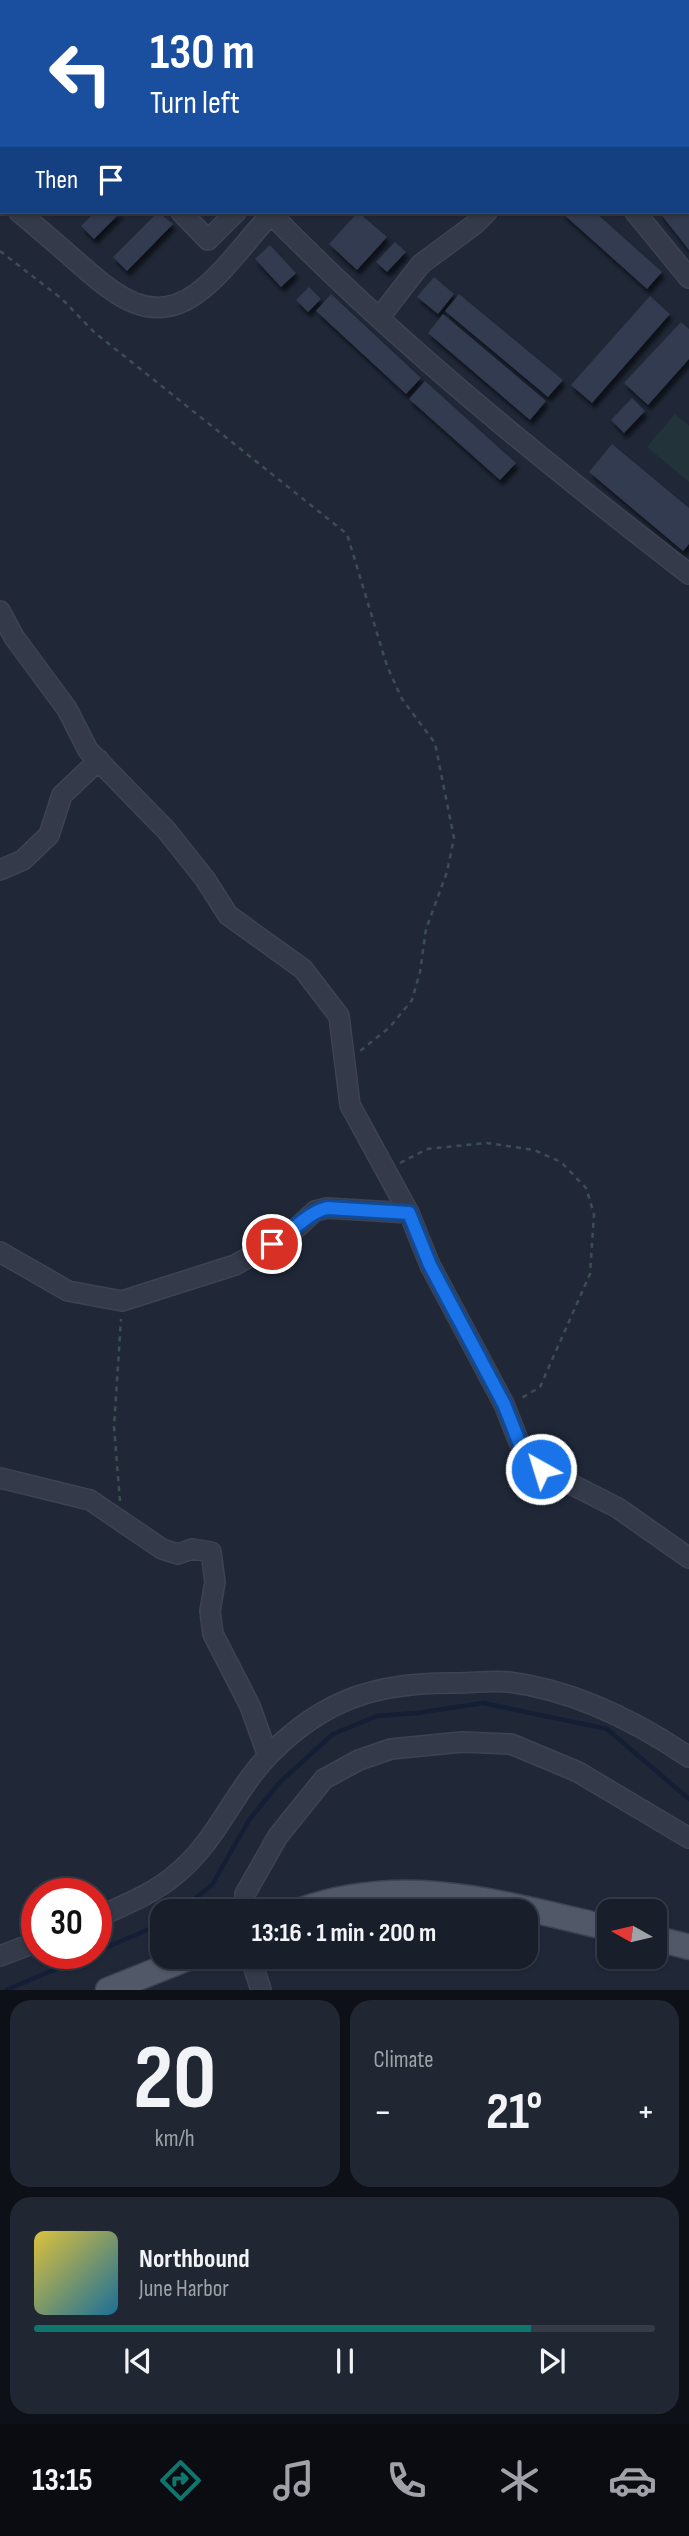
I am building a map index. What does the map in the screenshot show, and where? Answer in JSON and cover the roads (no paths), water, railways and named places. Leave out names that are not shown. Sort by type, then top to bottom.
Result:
[{"type":"main road","points":[[346,1899],[396,1890],[453,1894],[476,1899]]},
{"type":"main road","points":[[538,1913],[597,1925]]},
{"type":"main road","points":[[667,1941],[689,1946]]},
{"type":"main road","points":[[108,1990],[160,1969]]},
{"type":"street","points":[[21,214],[115,294],[139,305],[159,308],[180,305],[199,292],[269,214]]},
{"type":"street","points":[[182,214],[208,240],[234,214]]},
{"type":"street","points":[[273,214],[379,318],[572,483],[689,574]]},
{"type":"street","points":[[379,318],[421,264],[475,225],[484,214]]},
{"type":"street","points":[[637,214],[689,278]]},
{"type":"street","points":[[0,611],[14,637],[67,709],[88,750],[167,831],[205,879],[228,915],[303,969],[326,995],[338,1016],[350,1105],[409,1213],[430,1265],[504,1404],[519,1442],[541,1469],[618,1508],[689,1558]]},
{"type":"street","points":[[0,870],[23,860],[49,835],[62,795],[99,761]]},
{"type":"street","points":[[0,1252],[68,1291],[122,1301],[235,1265],[290,1234],[315,1211],[327,1208],[409,1213]]},
{"type":"street","points":[[0,1478],[90,1500],[162,1549],[178,1554],[191,1549],[211,1552],[215,1582],[211,1611],[213,1634],[250,1706],[268,1756]]},
{"type":"street","points":[[112,1909],[176,1875],[204,1844],[268,1756],[307,1721],[335,1706],[389,1686],[507,1682],[550,1690],[586,1703],[668,1744],[689,1758]]},
{"type":"street","points":[[245,1899],[278,1836],[324,1779],[359,1760],[391,1749],[462,1742],[511,1744],[578,1772],[689,1838]]},
{"type":"street","points":[[0,1956],[21,1948]]},
{"type":"street","points":[[254,1969],[261,1990]]},
{"type":"waterway","points":[[194,1899],[212,1885],[249,1820],[280,1782],[333,1734],[377,1716],[483,1703],[607,1729],[689,1799]]},
{"type":"waterway","points":[[112,1945],[150,1929]]},
{"type":"waterway","points":[[6,1990],[56,1969]]}]
